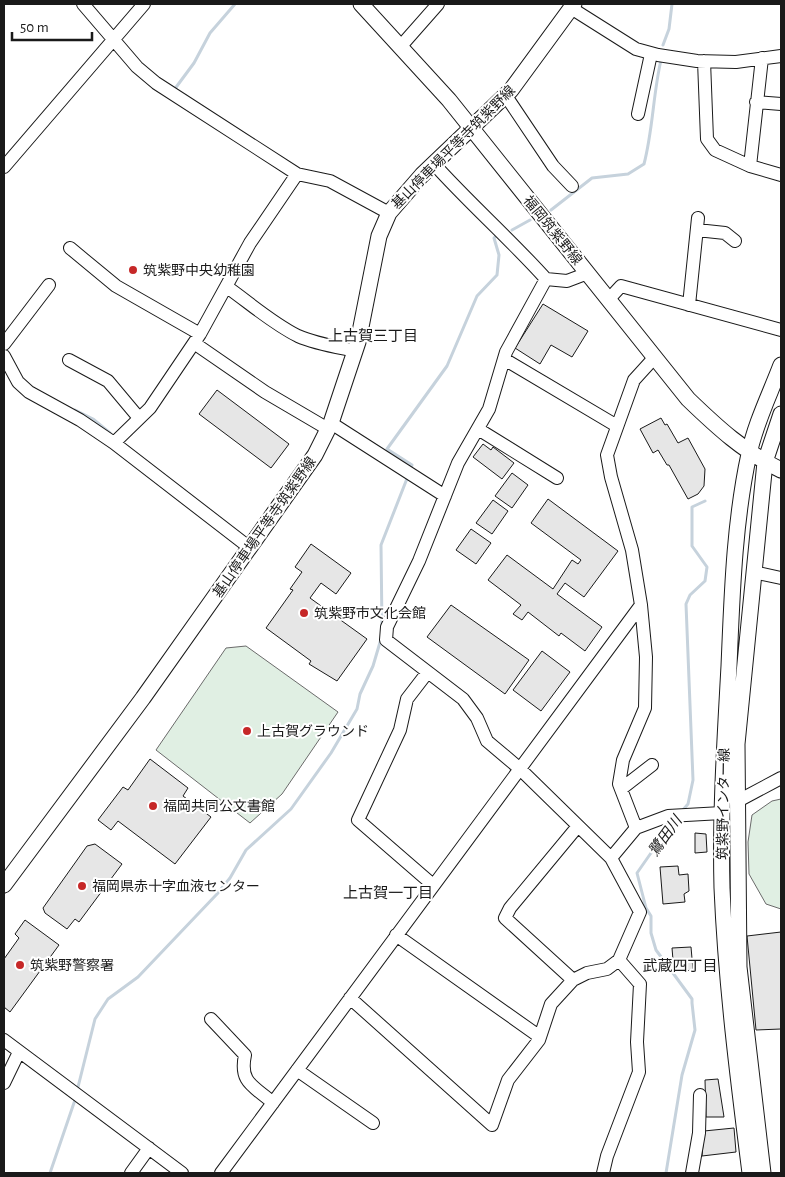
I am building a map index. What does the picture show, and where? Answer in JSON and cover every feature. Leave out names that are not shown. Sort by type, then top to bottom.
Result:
[{"type":"main road","name":"福岡筑紫野線","points":[[361,4],[401,46],[472,128],[654,358],[688,398],[721,431],[749,453]]},
{"type":"main road","name":"基山停車場平等寺筑紫野線","points":[[4,885],[143,698],[315,456],[330,426],[356,351],[379,236],[389,213],[434,164],[506,96],[573,6]]},
{"type":"main road","name":"筑紫野インター線","points":[[750,1173],[727,970],[722,886],[722,813],[731,624],[738,532],[749,453],[781,365]]},
{"type":"main road","name":"筑紫野インター線","points":[[763,1173],[739,967],[736,802],[737,744],[765,462],[781,414]]},
{"type":"main road","points":[[749,453],[781,470]]},
{"type":"street","points":[[83,4],[137,67],[156,83],[297,174],[330,181],[389,213]]},
{"type":"street","points":[[4,167],[144,4]]},
{"type":"street","points":[[401,46],[438,4]]},
{"type":"street","points":[[573,6],[616,38],[636,50],[651,54],[704,61],[736,62],[781,56]]},
{"type":"street","points":[[638,114],[651,54]]},
{"type":"street","points":[[750,166],[762,58]]},
{"type":"street","points":[[704,61],[707,139],[715,150],[750,166],[781,175]]},
{"type":"street","points":[[506,96],[553,166],[572,186]]},
{"type":"street","points":[[756,102],[781,104]]},
{"type":"street","points":[[434,164],[546,278],[566,281],[588,273]]},
{"type":"street","points":[[114,443],[150,408],[197,339],[250,243],[297,174]]},
{"type":"street","points":[[689,305],[698,224],[725,232],[735,240]]},
{"type":"street","points":[[70,248],[116,286],[197,339],[265,392],[330,426],[444,496]]},
{"type":"street","points":[[350,998],[492,1125],[508,1080],[540,1037],[551,1004],[573,980],[587,973],[607,969],[619,960],[640,912],[611,858],[520,768],[487,741],[477,718],[463,700],[386,640],[387,627],[419,561],[458,463],[489,409],[504,359],[546,278]]},
{"type":"street","points":[[4,344],[49,285]]},
{"type":"street","points":[[609,299],[621,286],[781,330]]},
{"type":"street","points":[[227,287],[264,313],[269,319],[300,337],[356,351]]},
{"type":"street","points":[[4,356],[18,382],[29,392],[80,420],[114,443],[250,548]]},
{"type":"street","points":[[636,828],[619,784],[623,760],[645,708],[646,657],[641,605],[632,550],[611,478],[607,455],[634,380],[654,358]]},
{"type":"street","points":[[504,359],[617,426]]},
{"type":"street","points":[[69,360],[108,381],[139,418]]},
{"type":"street","points":[[478,429],[557,478]]},
{"type":"street","points":[[753,572],[781,578]]},
{"type":"street","points":[[221,1173],[641,605]]},
{"type":"street","points":[[427,673],[407,699],[400,730],[358,820],[433,885]]},
{"type":"street","points":[[621,789],[652,765]]},
{"type":"street","points":[[736,802],[781,778]]},
{"type":"street","points":[[611,858],[636,828],[668,816],[722,813]]},
{"type":"street","points":[[573,980],[505,918],[510,908],[578,826]]},
{"type":"street","points":[[396,935],[540,1037]]},
{"type":"street","points":[[603,1173],[607,1156],[639,1072],[637,1042],[640,984],[619,960]]},
{"type":"street","points":[[211,1019],[245,1055],[242,1070],[244,1076],[273,1103]]},
{"type":"street","points":[[4,1040],[182,1173]]},
{"type":"street","points":[[4,1083],[19,1052]]},
{"type":"street","points":[[297,1070],[373,1123]]},
{"type":"street","points":[[692,1173],[699,1133],[700,1095]]},
{"type":"street","points":[[131,1173],[149,1148]]},
{"type":"green space","name":"上古賀グラウンド","points":[[246,646],[338,712],[282,794],[250,823],[156,750],[226,648]]},
{"type":"green space","points":[[781,799],[781,909],[766,904],[749,874],[748,842],[752,815],[772,801]]},
{"type":"building","points":[[543,304],[588,331],[572,357],[551,345],[540,364],[515,348]]},
{"type":"building","points":[[217,390],[289,444],[271,468],[199,414]]},
{"type":"building","points":[[661,418],[665,425],[667,424],[678,443],[688,438],[705,469],[704,486],[698,494],[688,499],[669,465],[667,465],[658,450],[653,453],[640,429]]},
{"type":"building","points":[[483,444],[491,450],[493,447],[514,463],[502,479],[473,457]]},
{"type":"building","points":[[512,473],[528,485],[512,508],[495,496]]},
{"type":"building","points":[[548,499],[618,551],[584,597],[565,583],[557,594],[602,627],[585,651],[561,633],[559,636],[528,612],[522,620],[513,614],[521,605],[488,580],[507,555],[553,589],[572,560],[578,564],[581,560],[531,523]]},
{"type":"building","points":[[493,500],[508,511],[492,534],[476,523]]},
{"type":"building","points":[[471,529],[491,543],[476,564],[456,550]]},
{"type":"building","name":"筑紫野市文化会館","points":[[311,544],[351,573],[336,594],[321,583],[310,598],[367,639],[337,681],[309,664],[311,661],[266,628],[293,590],[290,589],[302,572],[295,567]]},
{"type":"building","points":[[451,605],[529,660],[505,694],[427,637]]},
{"type":"building","points":[[542,651],[570,672],[541,711],[513,690]]},
{"type":"building","name":"福岡共同公文書館","points":[[150,759],[188,788],[183,796],[211,817],[175,864],[118,821],[111,830],[98,820],[123,787],[128,790]]},
{"type":"building","points":[[695,833],[706,834],[707,852],[695,853]]},
{"type":"building","name":"福岡県赤十字血液センター","points":[[95,844],[122,864],[79,922],[75,919],[67,929],[45,913],[43,908],[87,846]]},
{"type":"building","points":[[678,866],[679,875],[688,874],[689,891],[684,894],[685,902],[663,904],[660,867]]},
{"type":"building","points":[[25,920],[59,945],[10,1012],[4,1007],[4,959],[19,938],[15,934]]},
{"type":"building","points":[[781,932],[781,1029],[756,1030],[747,936]]},
{"type":"building","points":[[691,947],[693,970],[674,972],[672,948]]},
{"type":"building","points":[[718,1079],[724,1117],[706,1117],[705,1080]]},
{"type":"building","points":[[734,1128],[736,1152],[702,1156],[704,1131]]},
{"type":"waterway","points":[[174,90],[194,63],[210,33],[235,4]]},
{"type":"waterway","points":[[663,45],[669,29],[672,4]]},
{"type":"waterway","points":[[551,210],[592,178],[628,174],[644,164],[661,60]]},
{"type":"waterway","points":[[512,230],[530,220]]},
{"type":"waterway","points":[[410,471],[412,465],[387,449],[447,366],[477,296],[497,275],[499,255],[494,238],[498,234]]},
{"type":"waterway","points":[[75,410],[93,419],[110,433]]},
{"type":"waterway","points":[[382,628],[381,545],[408,476]]},
{"type":"waterway","name":"鷺田川","points":[[682,811],[688,804],[693,780],[686,604],[690,595],[705,581],[707,567],[692,546],[692,507],[705,501]]},
{"type":"waterway","points":[[77,1091],[95,1019],[108,999],[138,977],[217,894],[230,878],[246,850],[291,809],[331,753],[357,709],[360,694],[373,666],[381,639]]},
{"type":"waterway","name":"鷺田川","points":[[666,1173],[682,1075],[695,1030],[692,999],[656,950],[651,933],[651,916],[646,908],[637,873],[674,820]]},
{"type":"waterway","points":[[50,1173],[76,1097]]},
{"type":"place","name":"筑紫野中央幼稚園","points":[[133,270]]},
{"type":"place","name":"筑紫野市文化会館","points":[[304,613]]},
{"type":"place","name":"上古賀グラウンド","points":[[247,731]]},
{"type":"place","name":"福岡共同公文書館","points":[[153,806]]},
{"type":"place","name":"福岡県赤十字血液センター","points":[[82,886]]},
{"type":"place","name":"筑紫野警察署","points":[[20,965]]},
{"type":"district","name":"上古賀三丁目","points":[[373,336]]},
{"type":"district","name":"上古賀一丁目","points":[[388,893]]},
{"type":"district","name":"武蔵四丁目","points":[[680,966]]}]
